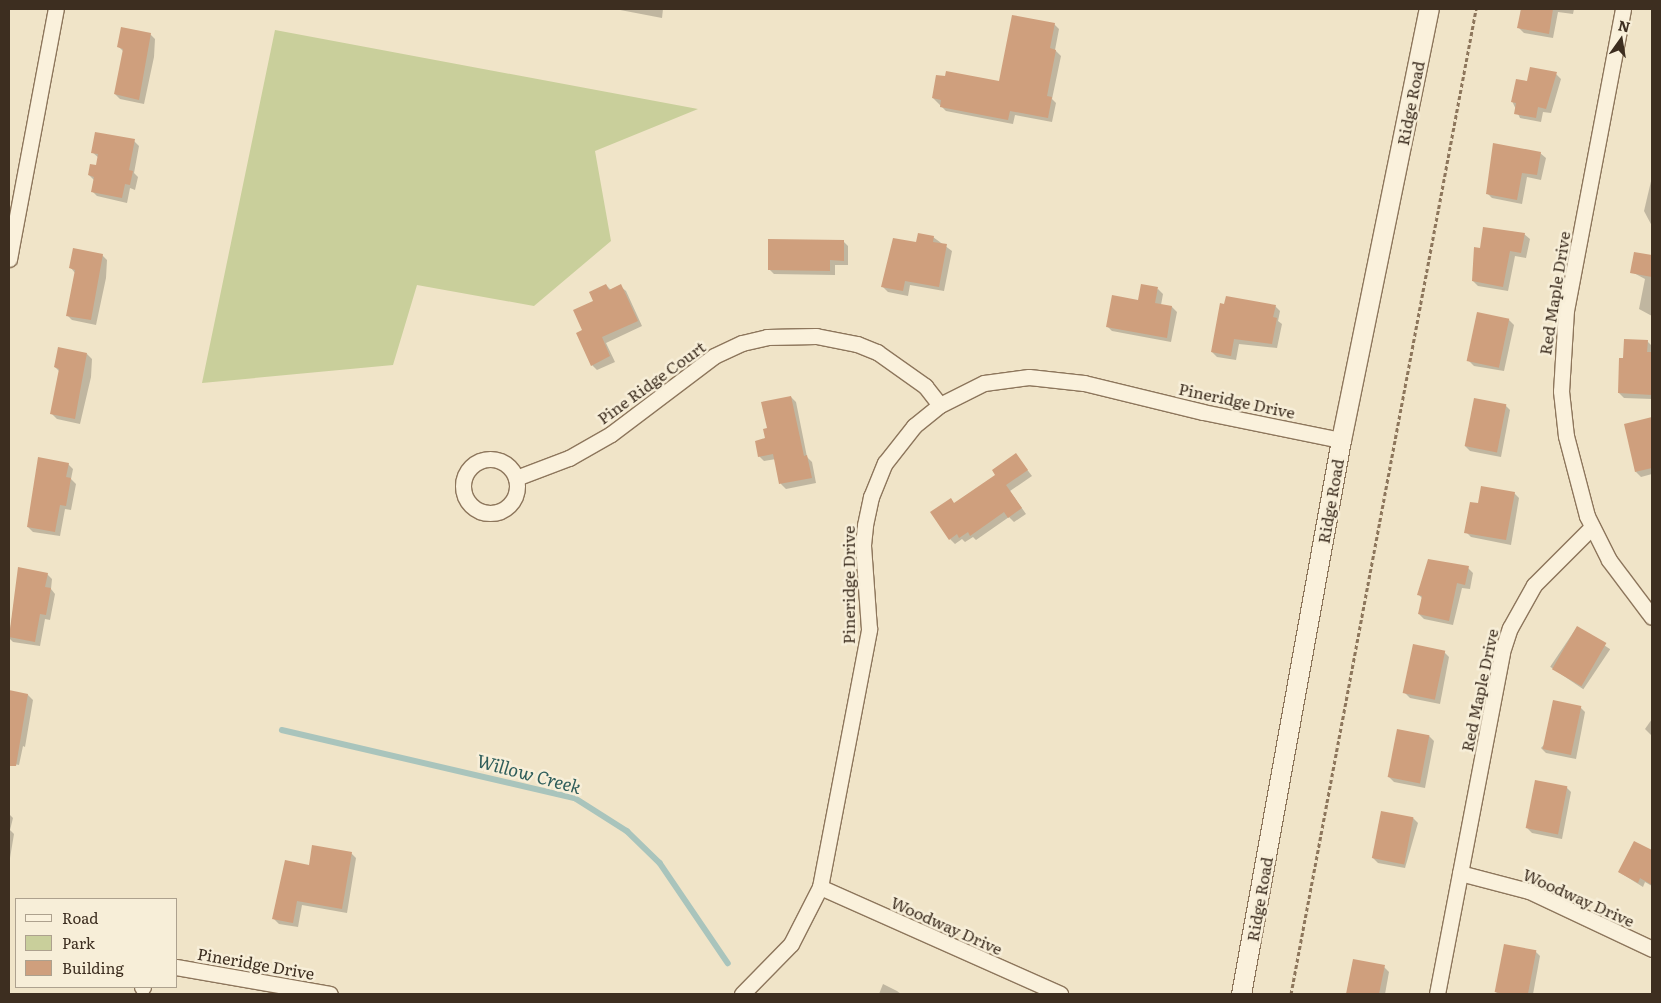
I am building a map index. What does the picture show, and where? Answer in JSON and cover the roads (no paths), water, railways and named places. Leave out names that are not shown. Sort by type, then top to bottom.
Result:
[{"type":"street","points":[[9,259],[56,9]]},
{"type":"street","name":"Ridge Road","points":[[1241,994],[1341,440],[1429,9]]},
{"type":"street","name":"Red Maple Drive","points":[[1437,994],[1510,628],[1534,585],[1592,527],[1566,436],[1561,391],[1561,346],[1623,9]]},
{"type":"street","name":"Pine Ridge Court","points":[[516,478],[569,458],[612,434],[714,356],[742,343],[766,337],[816,336],[870,349],[925,386],[940,405]]},
{"type":"street","name":"Pineridge Drive","points":[[742,994],[791,944],[820,887],[869,629],[863,545],[871,497],[894,449],[914,426],[940,405],[984,383],[1029,377],[1076,382],[1341,440]]},
{"type":"street","points":[[1592,527],[1609,560],[1652,616]]},
{"type":"street","name":"Woodway Drive","points":[[1460,873],[1529,891],[1652,949]]},
{"type":"street","name":"Woodway Drive","points":[[820,887],[1060,994]]},
{"type":"street","name":"Pineridge Drive","points":[[178,967],[330,994]]},
{"type":"waterway","name":"Willow Creek","points":[[282,730],[575,798],[627,831],[660,863],[728,963]]}]
